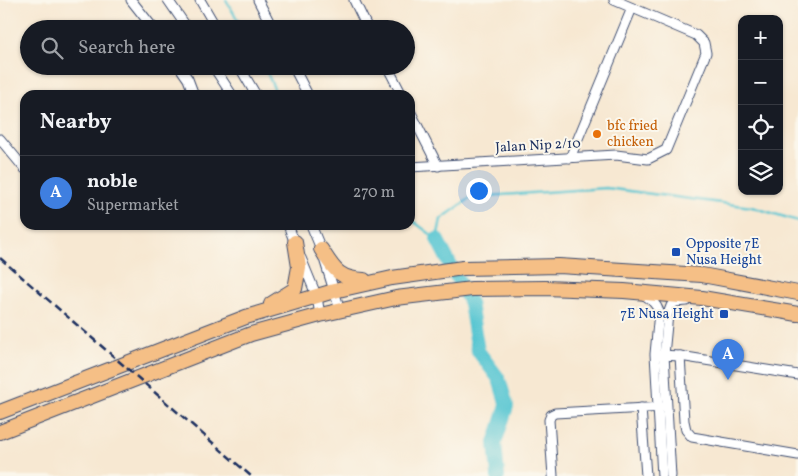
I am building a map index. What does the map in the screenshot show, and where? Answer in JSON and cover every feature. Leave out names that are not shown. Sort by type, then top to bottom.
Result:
[{"type":"main road","points":[[246,317],[295,289],[299,267],[295,242]]},
{"type":"main road","points":[[321,249],[334,269],[340,275],[350,280],[392,278],[464,268],[559,266],[702,275],[798,293]]},
{"type":"main road","points":[[0,412],[246,317],[334,291],[392,278]]},
{"type":"main road","points":[[0,432],[251,334],[340,310],[396,298],[457,290],[545,288],[702,298],[798,314]]},
{"type":"street","points":[[131,0],[147,20]]},
{"type":"street","points":[[168,0],[182,20]]},
{"type":"street","points":[[200,0],[212,20]]},
{"type":"street","points":[[258,0],[268,20]]},
{"type":"street","points":[[354,0],[364,20]]},
{"type":"street","points":[[570,158],[632,8],[614,0]]},
{"type":"street","name":"Jalan Nip 2/10","points":[[415,167],[616,155],[648,159],[666,150],[706,54],[704,43],[696,35],[632,8]]},
{"type":"street","points":[[186,75],[192,90]]},
{"type":"street","points":[[219,75],[229,90]]},
{"type":"street","points":[[244,75],[253,90]]},
{"type":"street","points":[[298,75],[305,90]]},
{"type":"street","points":[[392,75],[399,90]]},
{"type":"street","points":[[415,121],[438,166]]},
{"type":"street","points":[[0,138],[20,163]]},
{"type":"street","points":[[290,230],[316,297],[320,315]]},
{"type":"street","points":[[313,230],[340,310]]},
{"type":"street","points":[[640,293],[650,298],[657,306],[659,312],[662,476]]},
{"type":"street","points":[[659,354],[671,306],[676,302],[702,298]]},
{"type":"street","points":[[659,354],[798,375]]},
{"type":"street","points":[[680,356],[684,421],[686,430],[692,437],[798,456]]},
{"type":"street","points":[[553,476],[549,420],[551,415],[555,413],[662,407]]},
{"type":"street","points":[[662,407],[671,476]]},
{"type":"street","points":[[641,408],[646,476]]},
{"type":"waterway","points":[[226,0],[238,20]]},
{"type":"waterway","points":[[268,75],[275,90]]},
{"type":"waterway","points":[[415,222],[437,239],[441,219],[472,197],[606,188],[752,207],[798,221]]},
{"type":"waterway","points":[[437,239],[470,303],[478,351],[499,379],[507,406],[495,443],[498,476]]},
{"type":"railway","points":[[0,258],[251,476]]},
{"type":"place","name":"bfc fried chicken","points":[[597,134]]},
{"type":"place","name":"Opposite 7E Nusa Height","points":[[676,252]]},
{"type":"place","name":"7E Nusa Height","points":[[724,314]]},
{"type":"place","name":"noble","points":[[728,380]]}]
